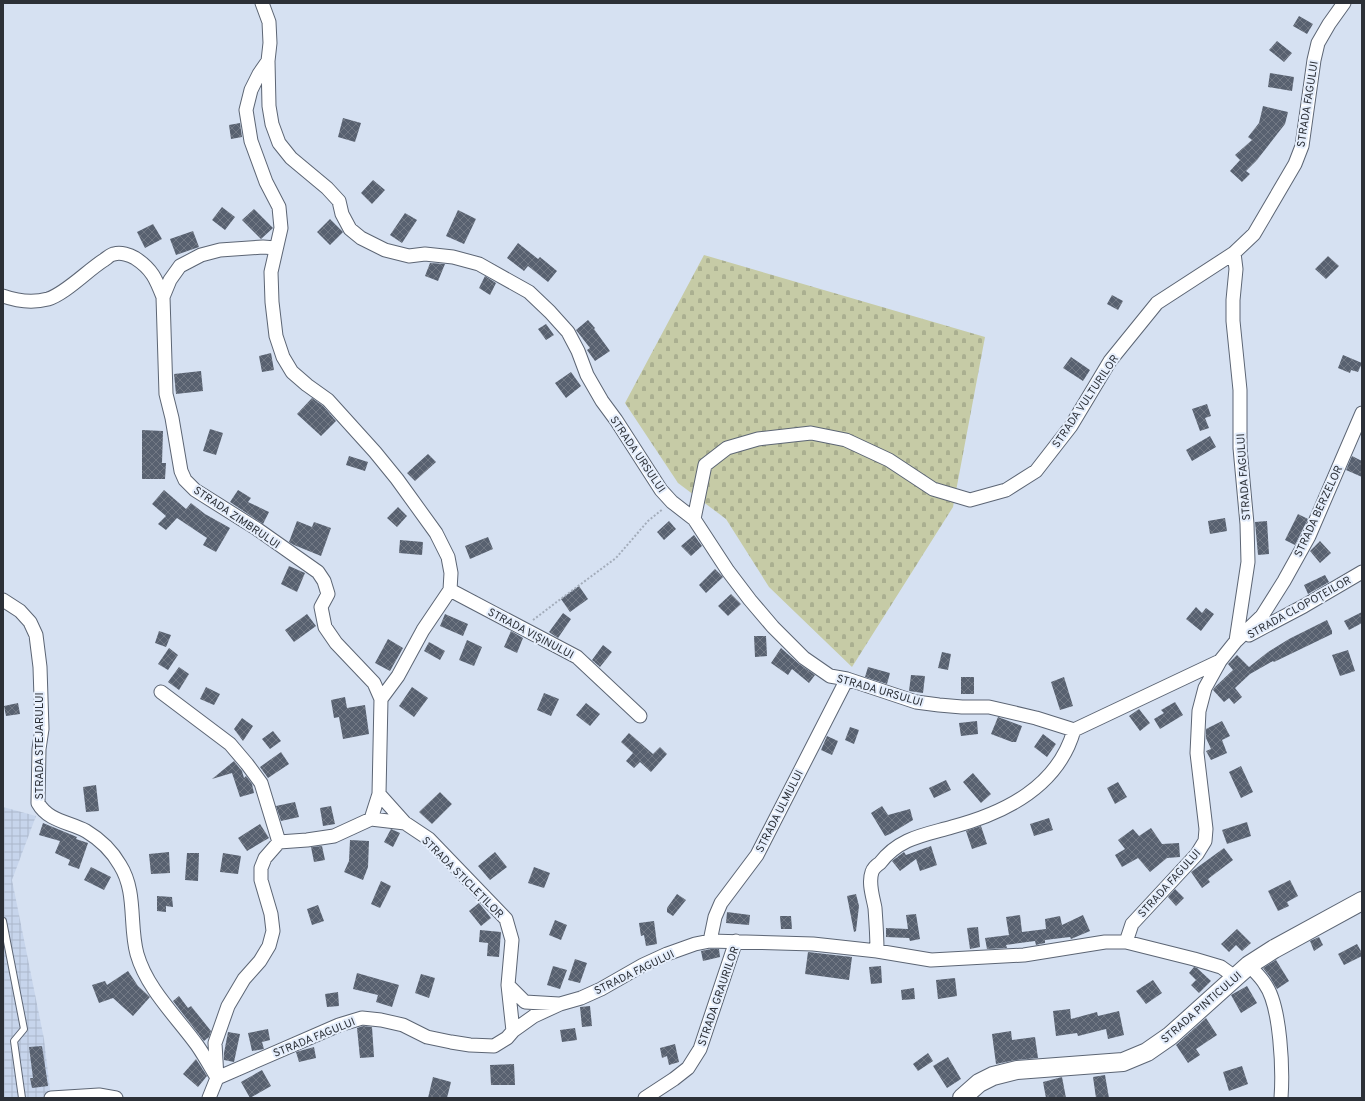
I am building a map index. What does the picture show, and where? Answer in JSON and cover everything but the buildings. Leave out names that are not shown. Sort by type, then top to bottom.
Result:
[{"type":"main road","name":"STRADA PINTICULUI","points":[[962,1098],[978,1083],[993,1076],[1017,1070],[1123,1062],[1147,1052],[1170,1036],[1249,965],[1274,949],[1362,901]]},
{"type":"street","name":"STRADA URSULUI","points":[[262,3],[269,22],[269,106],[272,124],[279,143],[291,158],[328,188],[338,201],[342,214],[350,229],[361,238],[385,250],[409,256],[425,254],[453,257],[479,264],[529,292],[550,312],[568,332],[578,351],[587,375],[602,401],[661,490],[672,502],[694,519],[728,571],[773,628],[804,658],[830,676],[847,679],[916,702],[954,706],[989,707],[1017,713],[1074,730]]},
{"type":"street","name":"STRADA FAGULUI","points":[[1126,942],[1132,924],[1197,854],[1205,841],[1206,829],[1197,753],[1199,711],[1205,688],[1220,661],[1236,641],[1248,562],[1247,524],[1240,448],[1240,390],[1233,321],[1233,300],[1236,270],[1234,252],[1254,234],[1295,164],[1302,146],[1314,60],[1318,43],[1344,3]]},
{"type":"street","points":[[209,1098],[217,1078],[215,1043],[228,1006],[244,979],[260,961],[269,946],[273,931],[271,914],[261,880],[261,868],[265,858],[279,842],[334,836],[371,819],[378,794],[382,699],[398,676],[424,630],[450,590],[451,573],[448,557],[436,533],[397,479],[328,400],[292,372],[282,357],[276,336],[272,302],[271,272],[281,228],[279,208],[266,182],[251,141],[246,110],[250,90],[268,61]]},
{"type":"street","name":"STRADA ZIMBRULUI","points":[[163,297],[170,280],[180,266],[201,255],[220,250],[241,248],[276,248]]},
{"type":"street","name":"STRADA VULTURILOR","points":[[694,519],[705,465],[726,448],[758,439],[811,433],[846,440],[889,460],[933,489],[963,498],[970,500],[1006,490],[1036,471],[1071,426],[1110,360],[1157,303],[1234,252]]},
{"type":"street","name":"STRADA ZIMBRULUI","points":[[3,296],[14,300],[35,301],[50,299],[114,254],[130,255],[141,262],[155,276],[163,297],[166,394],[172,418],[181,471],[185,480],[195,490],[257,529],[318,572],[324,582],[328,594],[321,607],[325,627],[336,643],[374,683],[382,699]]},
{"type":"street","name":"STRADA BERZELOR","points":[[1236,641],[1262,616],[1302,549],[1362,413]]},
{"type":"street","name":"STRADA CLOPOȚEILOR","points":[[1236,641],[1304,606],[1362,572]]},
{"type":"street","name":"STRADA VIȘINULUI","points":[[450,590],[577,657],[640,716]]},
{"type":"street","name":"STRADA STEJARULUI","points":[[3,600],[20,611],[30,622],[36,636],[40,667],[42,729],[39,749],[38,802],[42,810],[49,815],[64,823],[85,830],[102,841],[121,865],[129,886],[137,954],[148,980],[197,1046],[217,1078]]},
{"type":"street","points":[[877,951],[875,908],[871,887],[872,872],[887,853],[903,843],[923,835],[990,815],[1026,797],[1046,780],[1064,755],[1074,730],[1220,661]]},
{"type":"street","name":"STRADA ULMULUI","points":[[710,941],[715,917],[721,903],[757,855],[847,679]]},
{"type":"street","points":[[162,692],[230,744],[247,764],[261,783],[279,842]]},
{"type":"street","name":"STRADA STICLEȚILOR","points":[[378,794],[405,823],[429,839],[506,919],[512,940],[508,985],[513,1031]]},
{"type":"street","name":"STRADA STICLEȚILOR","points":[[371,819],[405,823]]},
{"type":"street","name":"STRADA FAGULUI","points":[[217,1078],[339,1024],[362,1018],[381,1020],[403,1025],[427,1037],[470,1045],[494,1046],[507,1038],[513,1031],[534,1016],[560,1004],[581,998],[601,989],[643,965],[667,954],[695,944],[710,941],[813,944],[877,951],[931,960],[1024,955],[1104,942],[1126,942],[1221,967],[1235,977]]},
{"type":"street","name":"STRADA GRAURILOR","points":[[645,1098],[688,1068],[700,1049],[736,941]]},
{"type":"street","points":[[1249,965],[1266,984],[1275,1004],[1283,1078],[1280,1098]]},
{"type":"street","points":[[508,985],[526,1002],[560,1004]]},
{"type":"street","points":[[50,1098],[99,1095],[116,1098]]},
{"type":"lane","points":[[3,921],[24,1028],[14,1041],[22,1098]]},
{"type":"path","points":[[523,629],[616,558],[648,521],[672,502]]},
{"type":"shaded area","points":[[3,807],[36,816],[12,880],[44,1039],[51,1098],[3,1098]]},
{"type":"green space","points":[[704,255],[985,337],[953,507],[852,667],[769,587],[726,519],[678,483],[625,403]]}]
